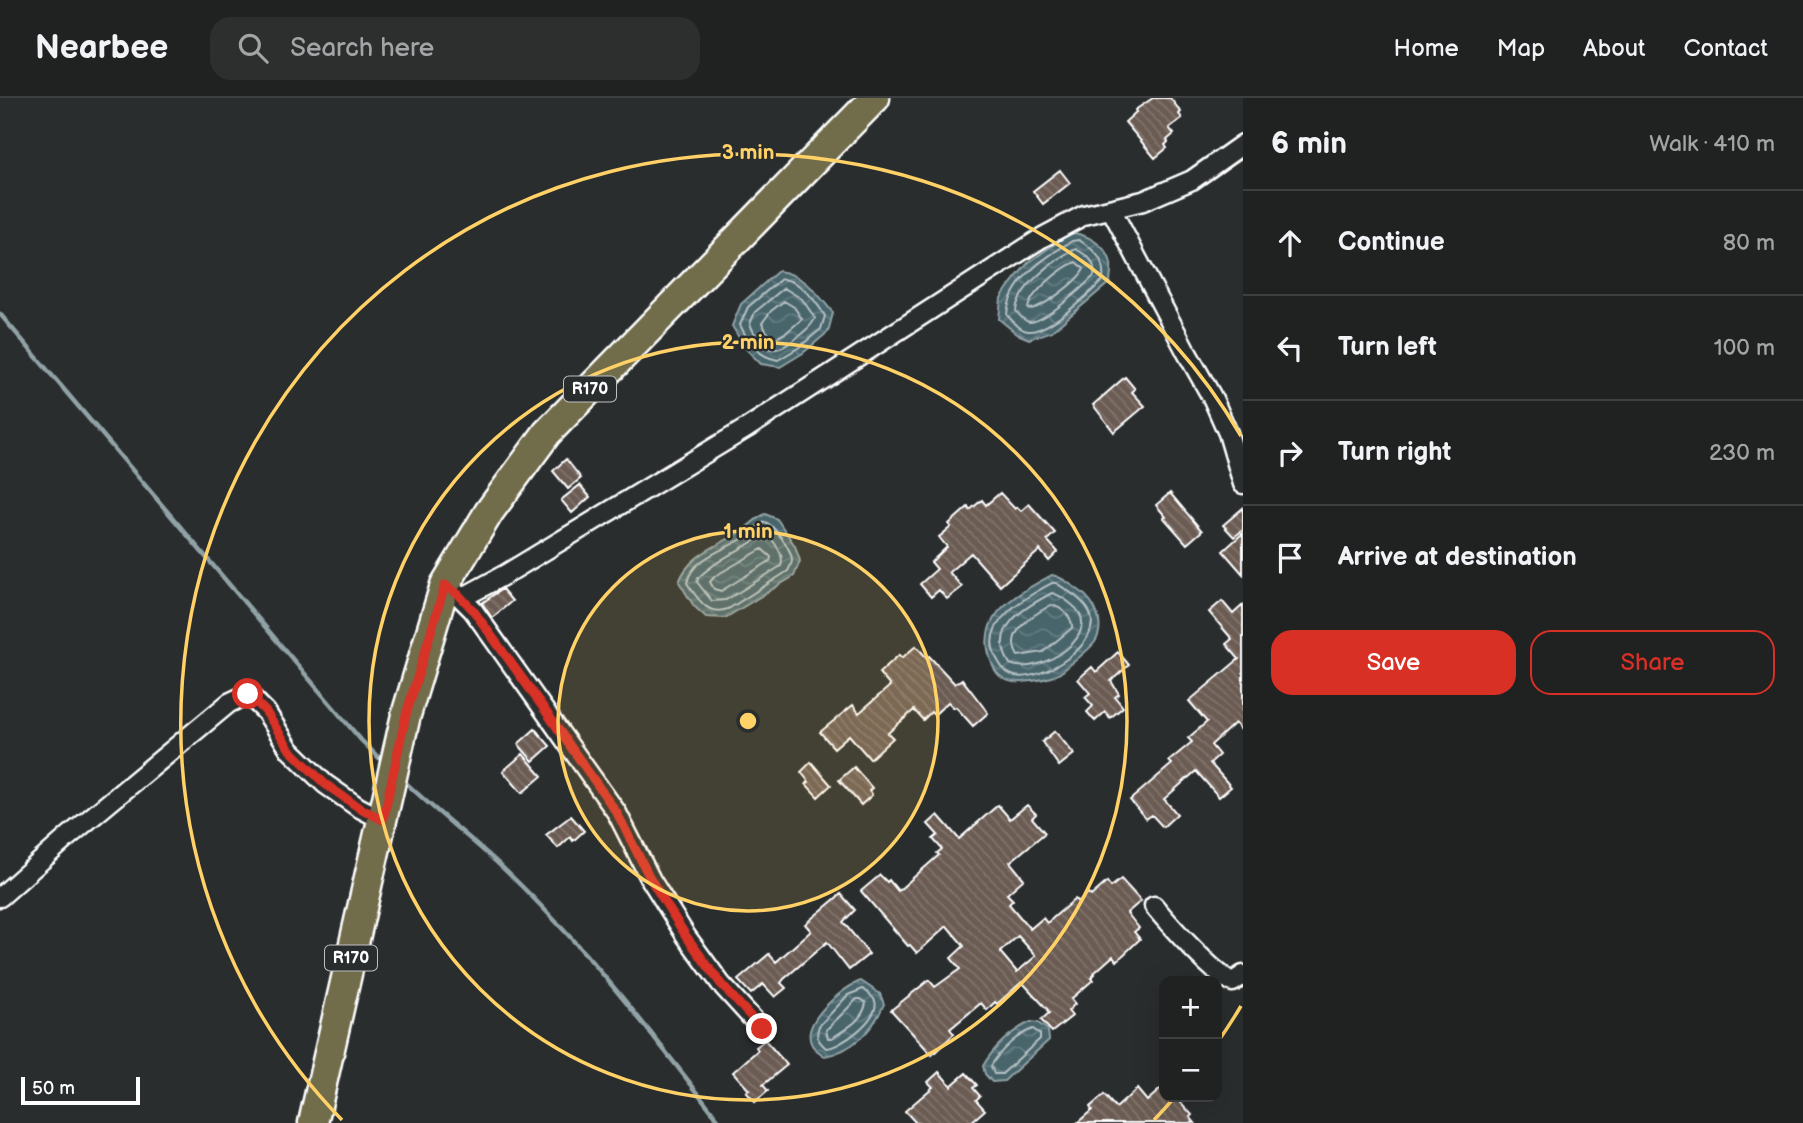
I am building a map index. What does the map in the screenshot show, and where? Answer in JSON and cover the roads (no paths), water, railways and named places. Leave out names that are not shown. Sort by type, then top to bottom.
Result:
[{"type":"main road","name":"R170","points":[[313,1123],[400,742],[453,591],[489,512],[547,433],[875,98]]},
{"type":"street","points":[[762,1029],[721,984],[686,936],[651,880],[617,813],[542,706],[453,591],[518,568],[747,428],[1044,237],[1084,215],[1143,201],[1192,180],[1243,144]]},
{"type":"street","points":[[1111,209],[1213,399],[1228,433],[1243,484]]},
{"type":"street","points":[[0,897],[229,703],[248,694],[266,712],[290,750],[325,784],[358,807],[386,806]]},
{"type":"street","points":[[1154,906],[1212,968],[1227,980],[1233,982],[1243,975]]},
{"type":"water","points":[[1070,233],[1089,238],[1106,252],[1111,264],[1110,282],[1052,331],[1029,339],[1017,334],[999,319],[1001,298],[1028,263]]},
{"type":"water","points":[[778,271],[803,281],[833,313],[828,332],[803,353],[780,367],[761,364],[746,349],[732,326],[741,304]]},
{"type":"water","points":[[765,514],[777,519],[795,546],[800,561],[794,576],[725,618],[706,617],[694,606],[679,582],[683,573],[704,553]]},
{"type":"water","points":[[1052,575],[1080,591],[1094,607],[1099,621],[1095,642],[1056,675],[1018,682],[1007,680],[995,670],[988,652],[987,637],[991,623],[1010,601]]},
{"type":"water","points":[[861,981],[880,994],[884,1004],[880,1013],[861,1038],[844,1050],[824,1056],[812,1045],[812,1027],[834,998]]},
{"type":"water","points":[[1031,1022],[1048,1030],[1049,1040],[1004,1081],[992,1082],[985,1074],[983,1066],[987,1059],[1010,1035]]},
{"type":"waterway","points":[[0,314],[361,740],[384,763]]},
{"type":"waterway","points":[[401,778],[535,899],[618,992],[721,1123]]}]
